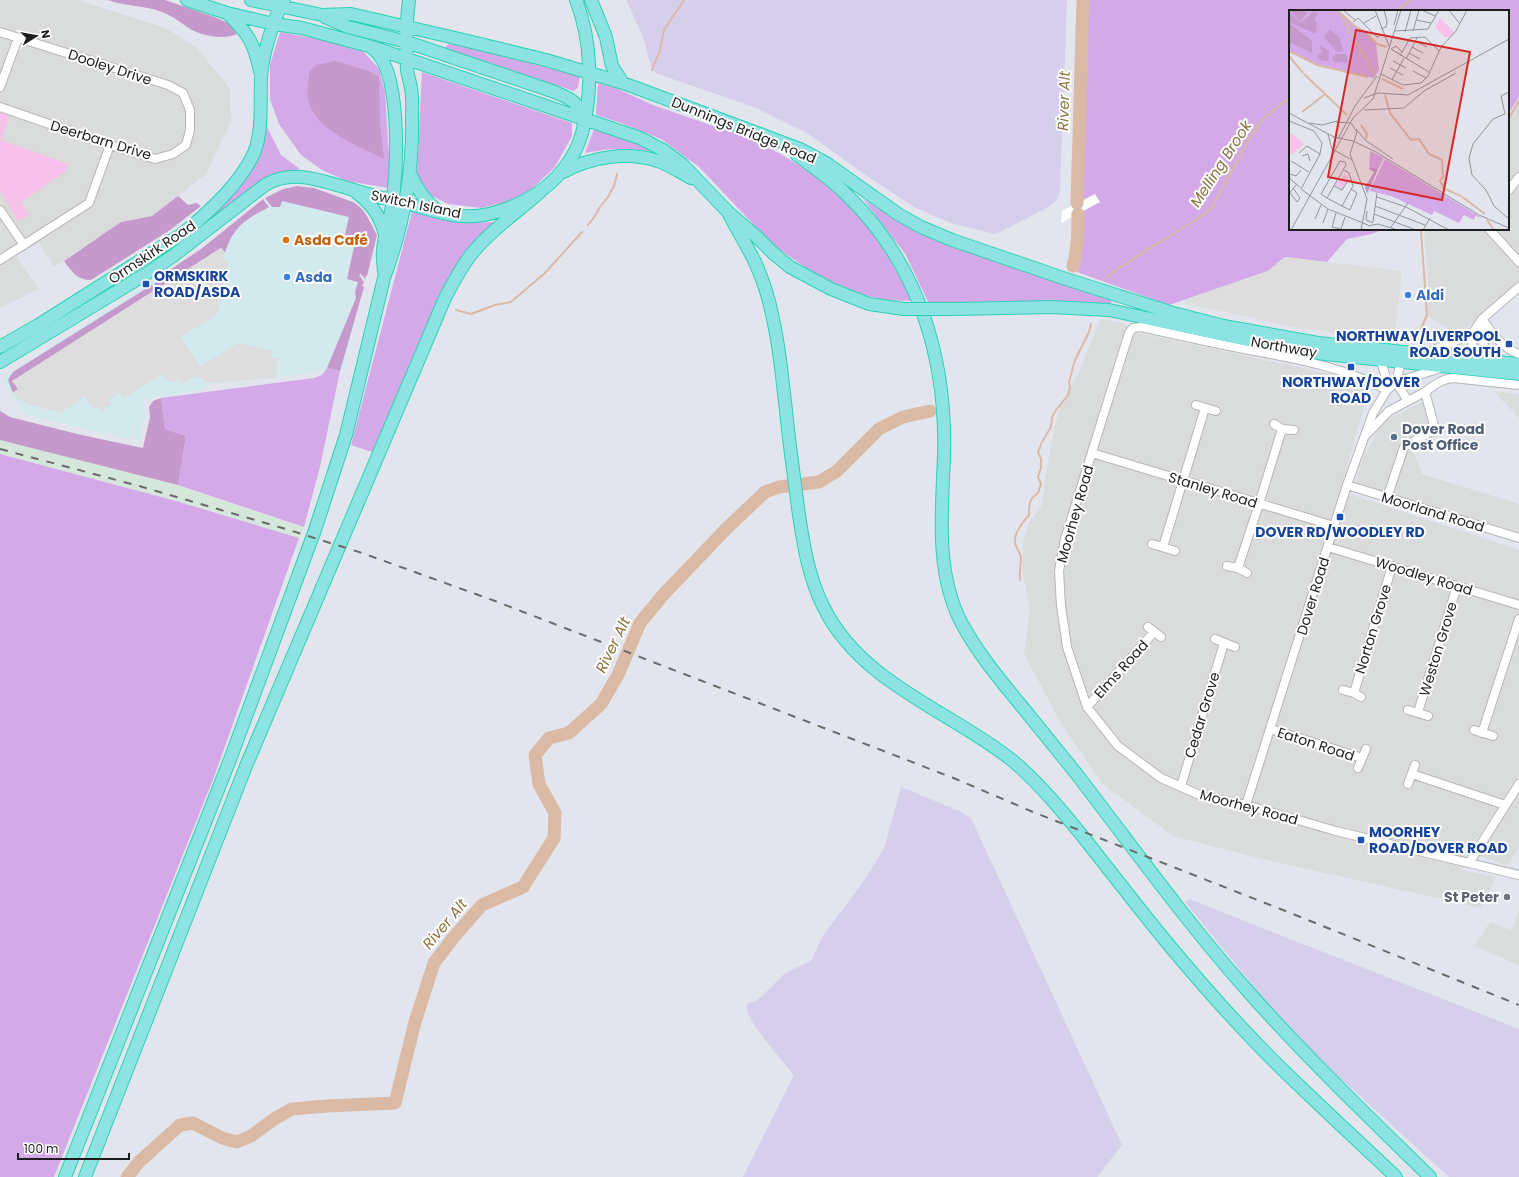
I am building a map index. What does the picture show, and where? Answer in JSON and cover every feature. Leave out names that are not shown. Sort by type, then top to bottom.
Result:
[{"type":"highway","points":[[187,0],[227,13],[274,24],[302,28],[407,58],[640,138],[663,150],[682,164],[728,212],[756,263],[770,303],[779,352],[792,466],[803,540],[815,588],[825,610],[851,648],[867,663],[888,679],[974,733],[1014,762],[1029,775],[1059,806],[1162,937],[1241,1026],[1282,1070],[1396,1177]]},
{"type":"highway","points":[[251,0],[282,3],[322,15],[348,27],[407,42],[552,90],[573,100],[585,119]]},
{"type":"highway","points":[[384,278],[383,250],[410,172],[412,152],[411,90],[407,72],[406,27],[409,0]]},
{"type":"highway","name":"Switch Island","points":[[321,180],[352,190],[399,202],[453,215],[468,216],[496,212],[512,207],[541,191],[559,175],[567,165],[579,143],[585,119],[590,73],[582,16],[576,0]]},
{"type":"highway","points":[[591,0],[606,37],[612,66],[623,83]]},
{"type":"highway","points":[[261,76],[268,42],[282,3]]},
{"type":"highway","points":[[227,13],[242,27],[249,37],[256,52],[261,76]]},
{"type":"highway","points":[[322,15],[351,14],[451,36],[546,60],[590,73],[564,112]]},
{"type":"highway","points":[[411,90],[420,63],[428,49],[442,39],[451,36]]},
{"type":"highway","points":[[65,1177],[231,757],[315,530],[346,435],[384,278],[393,254],[399,202],[396,165],[396,130],[392,90],[385,65],[377,52],[369,46]]},
{"type":"highway","name":"Dunnings Bridge Road","points":[[590,73],[623,83],[800,149],[826,163],[898,214],[921,227],[952,240],[1066,278]]},
{"type":"highway","name":"Ormskirk Road","points":[[0,346],[40,324],[166,245],[202,218],[233,185],[254,153],[259,128],[261,76]]},
{"type":"highway","points":[[778,142],[835,184],[866,214],[899,261],[910,281],[926,317],[938,367],[944,413],[941,526],[945,575],[957,613],[974,644],[988,665],[1065,760],[1169,896],[1245,988],[1316,1064],[1430,1177]]},
{"type":"highway","points":[[559,175],[575,166],[603,158],[638,157],[658,161],[700,184]]},
{"type":"highway","points":[[410,172],[423,197],[430,205],[440,212]]},
{"type":"highway","name":"Ormskirk Road","points":[[0,362],[146,274],[173,256],[271,181],[295,176],[321,180]]},
{"type":"highway","points":[[352,190],[372,206],[379,216],[386,238]]},
{"type":"highway","points":[[85,1177],[246,766],[445,298],[458,274],[475,250],[492,233],[541,191]]},
{"type":"highway","name":"Northway","points":[[728,212],[756,236],[772,253],[790,267],[831,289],[869,304],[904,309],[1052,307],[1109,310],[1276,346],[1325,354],[1378,359],[1426,354],[1478,363],[1519,374]]},
{"type":"highway","name":"Northway","points":[[1066,278],[1173,312],[1224,326],[1446,366],[1478,363],[1519,364]]},
{"type":"street","name":"Dooley Drive","points":[[0,32],[168,85],[183,93],[190,110],[190,130]]},
{"type":"street","points":[[0,87],[18,38]]},
{"type":"street","name":"Deerbarn Drive","points":[[0,107],[155,159],[173,154],[186,146],[190,130]]},
{"type":"street","points":[[0,260],[89,203],[110,145]]},
{"type":"street","points":[[1509,190],[1519,177]]},
{"type":"street","points":[[0,210],[24,245]]},
{"type":"street","points":[[1490,230],[1519,262]]},
{"type":"street","points":[[1426,354],[1472,334],[1482,319],[1519,287]]},
{"type":"street","points":[[1482,319],[1492,333],[1502,343],[1509,349],[1519,354]]},
{"type":"street","points":[[1478,363],[1484,348],[1482,319]]},
{"type":"street","name":"Northway","points":[[1133,328],[1141,327],[1248,350],[1299,359],[1369,380],[1386,390]]},
{"type":"street","name":"Moorhey Road","points":[[1133,328],[1129,333],[1065,540],[1059,570],[1061,606],[1067,647],[1087,707],[1118,746],[1161,778],[1204,797],[1246,806],[1336,831],[1519,875]]},
{"type":"street","points":[[1472,334],[1478,363]]},
{"type":"street","points":[[1402,357],[1396,382],[1408,401]]},
{"type":"street","name":"Dover Road","points":[[1246,806],[1347,485],[1373,413],[1386,390],[1386,374],[1383,365],[1378,359]]},
{"type":"street","name":"Dover Road","points":[[1386,390],[1396,382],[1446,366]]},
{"type":"street","points":[[1364,437],[1389,412],[1446,379],[1453,378],[1519,384]]},
{"type":"street","points":[[1387,498],[1404,447],[1435,429],[1425,392]]},
{"type":"street","points":[[1380,403],[1389,412]]},
{"type":"street","points":[[1196,405],[1216,411]]},
{"type":"street","points":[[1163,547],[1184,482],[1205,408]]},
{"type":"street","points":[[1274,424],[1282,429],[1294,430]]},
{"type":"street","points":[[1238,568],[1260,504],[1282,429]]},
{"type":"street","name":"Stanley Road","points":[[1092,454],[1334,526]]},
{"type":"street","name":"Moorland Road","points":[[1347,485],[1519,538]]},
{"type":"street","points":[[1152,544],[1174,551]]},
{"type":"street","name":"Woodley Road","points":[[1328,547],[1519,605]]},
{"type":"street","points":[[1227,566],[1238,568],[1247,573]]},
{"type":"street","name":"Norton Grove","points":[[1343,690],[1357,695],[1392,566]]},
{"type":"street","name":"Weston Grove","points":[[1418,712],[1457,586]]},
{"type":"street","points":[[1482,733],[1519,619]]},
{"type":"street","name":"Elms Road","points":[[1087,707],[1155,632]]},
{"type":"street","points":[[1215,639],[1235,647]]},
{"type":"street","name":"Cedar Grove","points":[[1181,786],[1224,643]]},
{"type":"street","name":"Weston Grove","points":[[1408,710],[1428,716]]},
{"type":"street","name":"Eaton Road","points":[[1271,729],[1362,758]]},
{"type":"street","points":[[1474,730],[1494,736]]},
{"type":"street","name":"Eaton Road","points":[[1358,768],[1366,749]]},
{"type":"street","points":[[1408,784],[1415,765]]},
{"type":"street","points":[[1412,774],[1505,805]]},
{"type":"street","points":[[1468,863],[1519,784]]},
{"type":"shaded area","points":[[0,0],[77,0],[166,28],[198,49],[230,89],[231,122],[206,174],[152,216],[121,222],[54,267],[39,243],[16,256],[39,289],[0,308]]},
{"type":"shaded area","points":[[108,0],[165,0],[230,24],[237,34],[220,37],[202,34],[192,30],[162,12]]},
{"type":"shaded area","points":[[626,0],[1067,0],[1060,190],[1058,197],[1049,207],[998,233],[993,234],[951,223],[914,207],[864,174],[807,133],[756,108],[658,74],[652,70],[643,37]]},
{"type":"shaded area","points":[[1088,0],[1519,0],[1519,97],[1509,112],[1509,10],[1289,10],[1289,230],[1382,230],[1372,234],[1347,239],[1327,262],[1285,257],[1268,271],[1169,305],[1077,272],[1083,248],[1080,194],[1085,122]]},
{"type":"shaded area","points":[[280,32],[335,42],[364,52],[379,69],[385,92],[389,157],[389,188],[347,181],[322,170],[301,155],[279,124],[270,99],[270,65]]},
{"type":"shaded area","points":[[449,44],[468,47],[580,76],[578,87],[574,91],[444,48]]},
{"type":"shaded area","points":[[335,61],[369,71],[379,77],[380,125],[384,159],[340,137],[320,121],[313,113],[308,95],[310,70],[316,65]]},
{"type":"shaded area","points":[[422,72],[572,123],[572,136],[555,167],[532,189],[509,201],[481,208],[448,204],[430,195],[417,175]]},
{"type":"shaded area","points":[[598,83],[618,89],[653,105],[742,136],[779,153],[821,179],[860,216],[886,253],[913,301],[887,300],[854,293],[809,270],[772,244],[699,167],[661,139],[596,115]]},
{"type":"shaded area","points":[[1519,97],[1519,285],[1457,335],[1428,316],[1428,281],[1424,230],[1509,230],[1509,112]]},
{"type":"shaded area","points":[[0,110],[10,113],[1,140],[68,164],[65,172],[21,202],[29,215],[18,221],[0,191]]},
{"type":"shaded area","points":[[265,123],[281,155],[300,169],[282,173],[219,217],[216,214],[244,180],[260,157]]},
{"type":"shaded area","points":[[594,129],[629,139],[650,151],[610,149],[585,153]]},
{"type":"shaded area","points":[[297,186],[314,188],[353,202],[364,212],[377,235],[367,276],[365,279],[361,274],[359,275],[364,282],[362,286],[364,287],[340,371],[327,368],[356,298],[355,292],[358,282],[347,279],[354,247],[345,234],[349,217],[282,201],[280,207],[272,207],[265,198],[283,189]]},
{"type":"shaded area","points":[[280,193],[357,216],[360,247],[361,288],[345,370],[318,371],[276,378],[211,384],[202,390],[145,399],[140,441],[25,415],[1,379],[229,232]]},
{"type":"shaded area","points":[[178,196],[188,205],[196,203],[201,206],[170,230],[91,280],[78,277],[72,272],[64,261],[121,222],[152,216]]},
{"type":"shaded area","points":[[263,199],[269,207],[247,220],[236,230],[225,253],[221,248],[157,289],[154,284],[168,271],[201,249]]},
{"type":"shaded area","points":[[863,199],[921,233],[944,243],[1112,300],[1110,306],[928,302],[906,255]]},
{"type":"shaded area","points":[[412,212],[457,223],[494,222],[459,260],[438,298],[372,452],[351,445]]},
{"type":"shaded area","points":[[221,248],[225,253],[223,259],[228,261],[217,315],[181,337],[200,367],[238,343],[272,350],[271,358],[278,359],[276,378],[206,383],[198,376],[182,383],[179,379],[170,383],[163,374],[124,398],[120,393],[109,399],[112,404],[102,411],[99,407],[94,410],[85,397],[60,413],[27,404],[18,399],[13,393],[18,389],[12,381]]},
{"type":"shaded area","points":[[1285,257],[1402,271],[1394,342],[1357,339],[1344,334],[1294,327],[1185,304],[1185,300],[1268,271]]},
{"type":"shaded area","points":[[152,285],[155,290],[13,381],[18,389],[13,393],[8,380],[13,372]]},
{"type":"shaded area","points":[[1100,319],[1123,323],[1138,333],[1326,373],[1370,386],[1340,491],[1519,550],[1519,776],[1466,855],[1463,870],[1496,877],[1482,908],[1258,858],[1173,836],[1103,784],[1062,725],[1024,654],[1030,609],[1023,574],[1023,542],[1029,522],[1041,507],[1050,450],[1059,409],[1079,372]]},
{"type":"shaded area","points":[[327,368],[340,371],[320,467],[304,527],[178,485],[186,436],[165,429],[161,398],[314,378],[322,375]]},
{"type":"shaded area","points":[[1493,391],[1519,394],[1519,418]]},
{"type":"shaded area","points":[[1432,397],[1440,433],[1413,450],[1422,474],[1519,504],[1519,532],[1354,487],[1364,456],[1383,422]]},
{"type":"shaded area","points":[[161,398],[165,429],[186,436],[178,485],[0,440],[0,411],[10,417],[77,434],[143,448],[150,417],[149,407],[153,401]]},
{"type":"shaded area","points":[[0,440],[178,485],[304,527],[299,538],[176,501],[0,454]]},
{"type":"shaded area","points":[[0,454],[176,501],[299,538],[214,777],[54,1177],[0,1177]]},
{"type":"shaded area","points":[[901,787],[959,811],[971,818],[1122,1145],[1097,1177],[743,1177],[793,1077],[793,1074],[753,1023],[747,1011],[747,1003],[754,1002],[761,997],[785,973],[811,961],[822,937],[866,878],[884,848]]},
{"type":"shaded area","points":[[1519,788],[1519,848],[1507,866],[1474,854]]},
{"type":"shaded area","points":[[1189,899],[1519,1029],[1519,1177],[1449,1177],[1320,1060],[1273,1010],[1185,902]]},
{"type":"shaded area","points":[[1519,911],[1519,965],[1474,946],[1490,922],[1511,930]]},
{"type":"pier","points":[[1095,194],[1100,202],[1061,223],[1062,211]]},
{"type":"waterway","points":[[652,70],[660,50],[664,30],[684,0]]},
{"type":"waterway","name":"River Alt","points":[[1077,203],[1083,0]]},
{"type":"waterway","name":"Melling Brook","points":[[1398,10],[1410,0]]},
{"type":"waterway","name":"Melling Brook","points":[[1107,278],[1114,271],[1206,213],[1212,207],[1253,132],[1266,116],[1289,98]]},
{"type":"waterway","points":[[1509,118],[1519,101]]},
{"type":"waterway","points":[[588,225],[608,197],[614,186],[617,174]]},
{"type":"waterway","name":"River Alt","points":[[1073,266],[1077,247],[1078,214]]},
{"type":"waterway","points":[[1415,342],[1427,315],[1422,230]]},
{"type":"waterway","points":[[456,310],[471,314],[495,305],[511,302],[545,273],[582,232]]},
{"type":"waterway","name":"Melling Brook","points":[[1020,580],[1021,558],[1016,546],[1015,538],[1018,529],[1029,515],[1030,502],[1038,493],[1041,484],[1038,477],[1041,468],[1041,459],[1038,452],[1051,427],[1052,417],[1068,395],[1070,387],[1069,382],[1075,360],[1089,332],[1091,324]]},
{"type":"waterway","name":"River Alt","points":[[127,1177],[139,1162],[180,1125],[193,1123],[222,1138],[237,1142],[251,1136],[274,1119],[292,1109],[395,1103],[415,1022],[434,963],[453,938],[482,905],[523,887],[554,838],[555,813],[539,784],[535,755],[549,738],[569,733],[601,704],[618,675],[640,623],[663,595],[726,529],[765,492],[779,487],[819,482],[837,471],[879,429],[903,417],[930,411]]},
{"type":"railway","points":[[0,449],[139,486],[289,530],[362,553],[495,601],[956,779],[1033,812],[1519,1005]]},
{"type":"place","name":"Asda Café","points":[[286,240]]},
{"type":"place","name":"Asda","points":[[287,277]]},
{"type":"place","name":"ORMSKIRK ROAD/ASDA","points":[[146,284]]},
{"type":"place","name":"Aldi","points":[[1408,295]]},
{"type":"place","name":"NORTHWAY/LIVERPOOL ROAD SOUTH","points":[[1509,344]]},
{"type":"place","name":"NORTHWAY/DOVER ROAD","points":[[1351,367]]},
{"type":"place","name":"Dover Road Post Office","points":[[1394,437]]},
{"type":"place","name":"DOVER RD/WOODLEY RD","points":[[1340,517]]},
{"type":"place","name":"MOORHEY ROAD/DOVER ROAD","points":[[1361,840]]},
{"type":"place","name":"St Peter","points":[[1507,897]]}]
